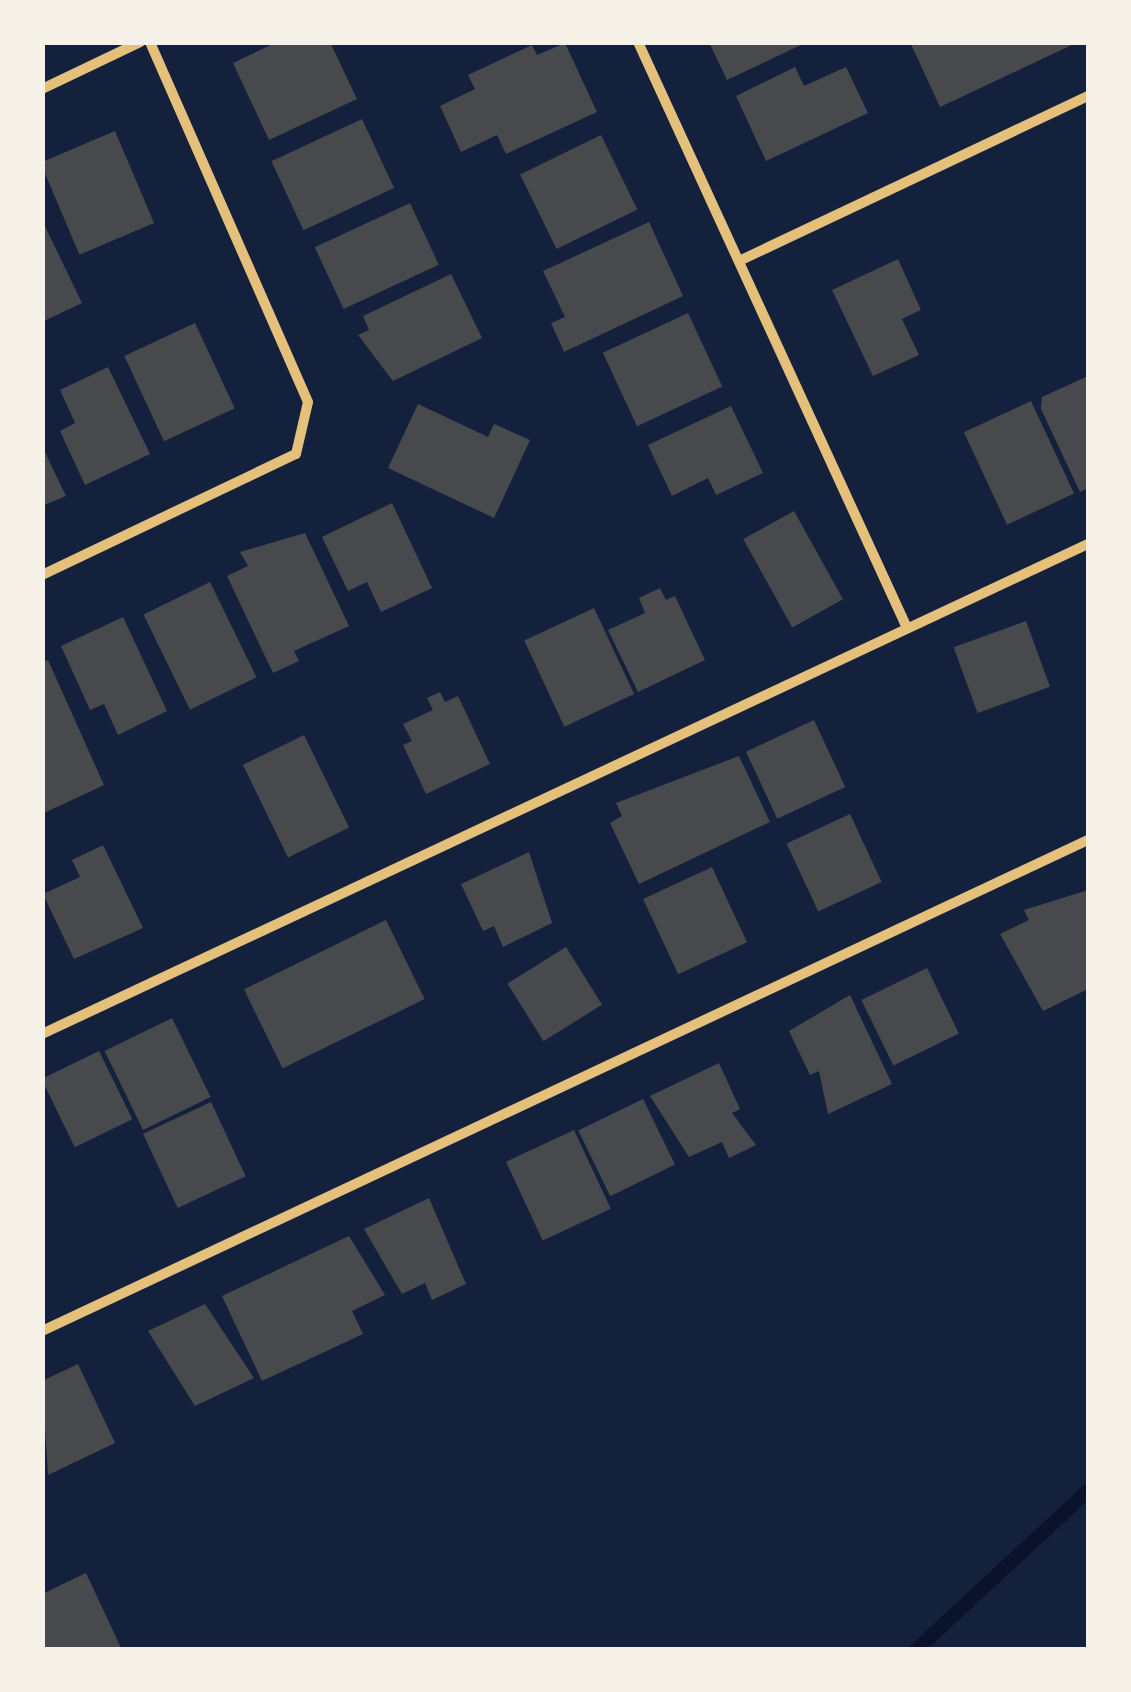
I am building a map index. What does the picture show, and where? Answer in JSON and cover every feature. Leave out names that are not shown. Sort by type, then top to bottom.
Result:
[{"type":"street","points":[[42,89],[140,42]]},
{"type":"street","points":[[42,576],[296,454],[308,402],[150,42]]},
{"type":"street","points":[[638,42],[907,628]]},
{"type":"street","points":[[739,261],[1088,96]]},
{"type":"street","points":[[42,1034],[1088,544]]},
{"type":"street","points":[[42,1331],[1088,840]]},
{"type":"building","points":[[277,42],[330,42],[357,99],[269,140],[233,63]]},
{"type":"building","points":[[709,42],[807,42],[727,80]]},
{"type":"building","points":[[910,42],[1078,42],[940,107]]},
{"type":"building","points":[[565,43],[597,112],[506,154],[497,135],[461,152],[440,106],[475,89],[468,75],[532,45],[537,55]]},
{"type":"building","points":[[795,67],[804,86],[846,67],[868,113],[766,161],[736,96]]},
{"type":"building","points":[[362,119],[394,188],[303,230],[271,161]]},
{"type":"building","points":[[115,131],[154,223],[80,255],[42,162]]},
{"type":"building","points":[[601,135],[637,210],[556,249],[520,174]]},
{"type":"building","points":[[410,203],[439,265],[344,309],[315,247]]},
{"type":"building","points":[[42,220],[82,303],[42,322]]},
{"type":"building","points":[[649,222],[683,296],[564,352],[551,323],[565,317],[543,271]]},
{"type":"building","points":[[898,259],[921,310],[902,319],[919,355],[873,376],[832,290]]},
{"type":"building","points":[[451,274],[482,338],[393,381],[358,335],[369,330],[363,316]]},
{"type":"building","points":[[688,313],[722,386],[637,426],[603,353]]},
{"type":"building","points":[[195,323],[235,408],[164,441],[124,356]]},
{"type":"building","points":[[108,367],[150,454],[85,485],[60,431],[75,423],[60,390]]},
{"type":"building","points":[[1088,376],[1088,488],[1080,492],[1041,409],[1042,397]]},
{"type":"building","points":[[1031,401],[1074,493],[1007,525],[964,432]]},
{"type":"building","points":[[418,404],[488,437],[494,424],[530,440],[494,518],[388,468]]},
{"type":"building","points":[[731,406],[763,473],[716,495],[708,478],[672,496],[648,445]]},
{"type":"building","points":[[42,446],[66,496],[42,506]]},
{"type":"building","points":[[392,503],[432,588],[381,612],[367,582],[348,591],[322,537]]},
{"type":"building","points":[[794,511],[843,599],[792,627],[743,539]]},
{"type":"building","points":[[305,533],[349,626],[294,651],[299,661],[273,673],[227,576],[248,566],[240,552]]},
{"type":"building","points":[[210,582],[256,677],[190,710],[143,614]]},
{"type":"building","points":[[660,588],[666,600],[675,596],[705,660],[638,692],[608,630],[645,613],[639,598]]},
{"type":"building","points":[[594,608],[634,694],[564,727],[524,641]]},
{"type":"building","points":[[123,617],[167,711],[118,735],[104,704],[90,710],[61,646]]},
{"type":"building","points":[[1026,621],[1050,687],[978,713],[954,647]]},
{"type":"building","points":[[48,660],[104,785],[42,814],[42,662]]},
{"type":"building","points":[[440,692],[445,702],[458,696],[490,764],[426,794],[403,745],[412,741],[403,724],[433,710],[427,698]]},
{"type":"building","points":[[814,720],[845,787],[777,819],[746,752]]},
{"type":"building","points":[[304,735],[349,828],[288,857],[243,765]]},
{"type":"building","points":[[739,756],[770,822],[639,884],[610,823],[622,816],[616,803]]},
{"type":"building","points":[[850,814],[882,882],[818,912],[787,844]]},
{"type":"building","points":[[103,845],[143,928],[74,959],[43,894],[80,877],[72,860]]},
{"type":"building","points":[[529,852],[552,923],[503,947],[494,926],[483,931],[461,884]]},
{"type":"building","points":[[712,867],[747,942],[678,974],[643,899]]},
{"type":"building","points":[[1088,890],[1088,989],[1043,1011],[1000,934],[1029,920],[1024,910]]},
{"type":"building","points":[[386,920],[425,999],[283,1068],[244,989]]},
{"type":"building","points":[[566,947],[602,1005],[544,1041],[507,984]]},
{"type":"building","points":[[927,968],[959,1034],[893,1066],[861,1000]]},
{"type":"building","points":[[850,995],[892,1084],[828,1114],[819,1071],[810,1075],[789,1031]]},
{"type":"building","points":[[172,1018],[211,1097],[143,1130],[105,1051]]},
{"type":"building","points":[[99,1051],[132,1119],[75,1147],[42,1079]]},
{"type":"building","points":[[719,1063],[740,1109],[732,1113],[756,1145],[729,1158],[722,1142],[689,1157],[650,1096]]},
{"type":"building","points":[[643,1099],[675,1165],[610,1196],[578,1131]]},
{"type":"building","points":[[211,1102],[246,1176],[178,1208],[143,1134]]},
{"type":"building","points":[[574,1130],[611,1209],[543,1241],[506,1162]]},
{"type":"building","points":[[429,1198],[466,1284],[432,1300],[425,1283],[402,1294],[364,1229]]},
{"type":"building","points":[[349,1236],[385,1295],[352,1311],[363,1334],[262,1381],[222,1296]]},
{"type":"building","points":[[205,1304],[254,1378],[195,1406],[148,1331]]},
{"type":"building","points":[[78,1364],[115,1443],[48,1475],[42,1381]]},
{"type":"building","points":[[86,1573],[122,1650],[42,1650],[42,1594]]},
{"type":"waterway","points":[[916,1650],[1088,1491]]}]
